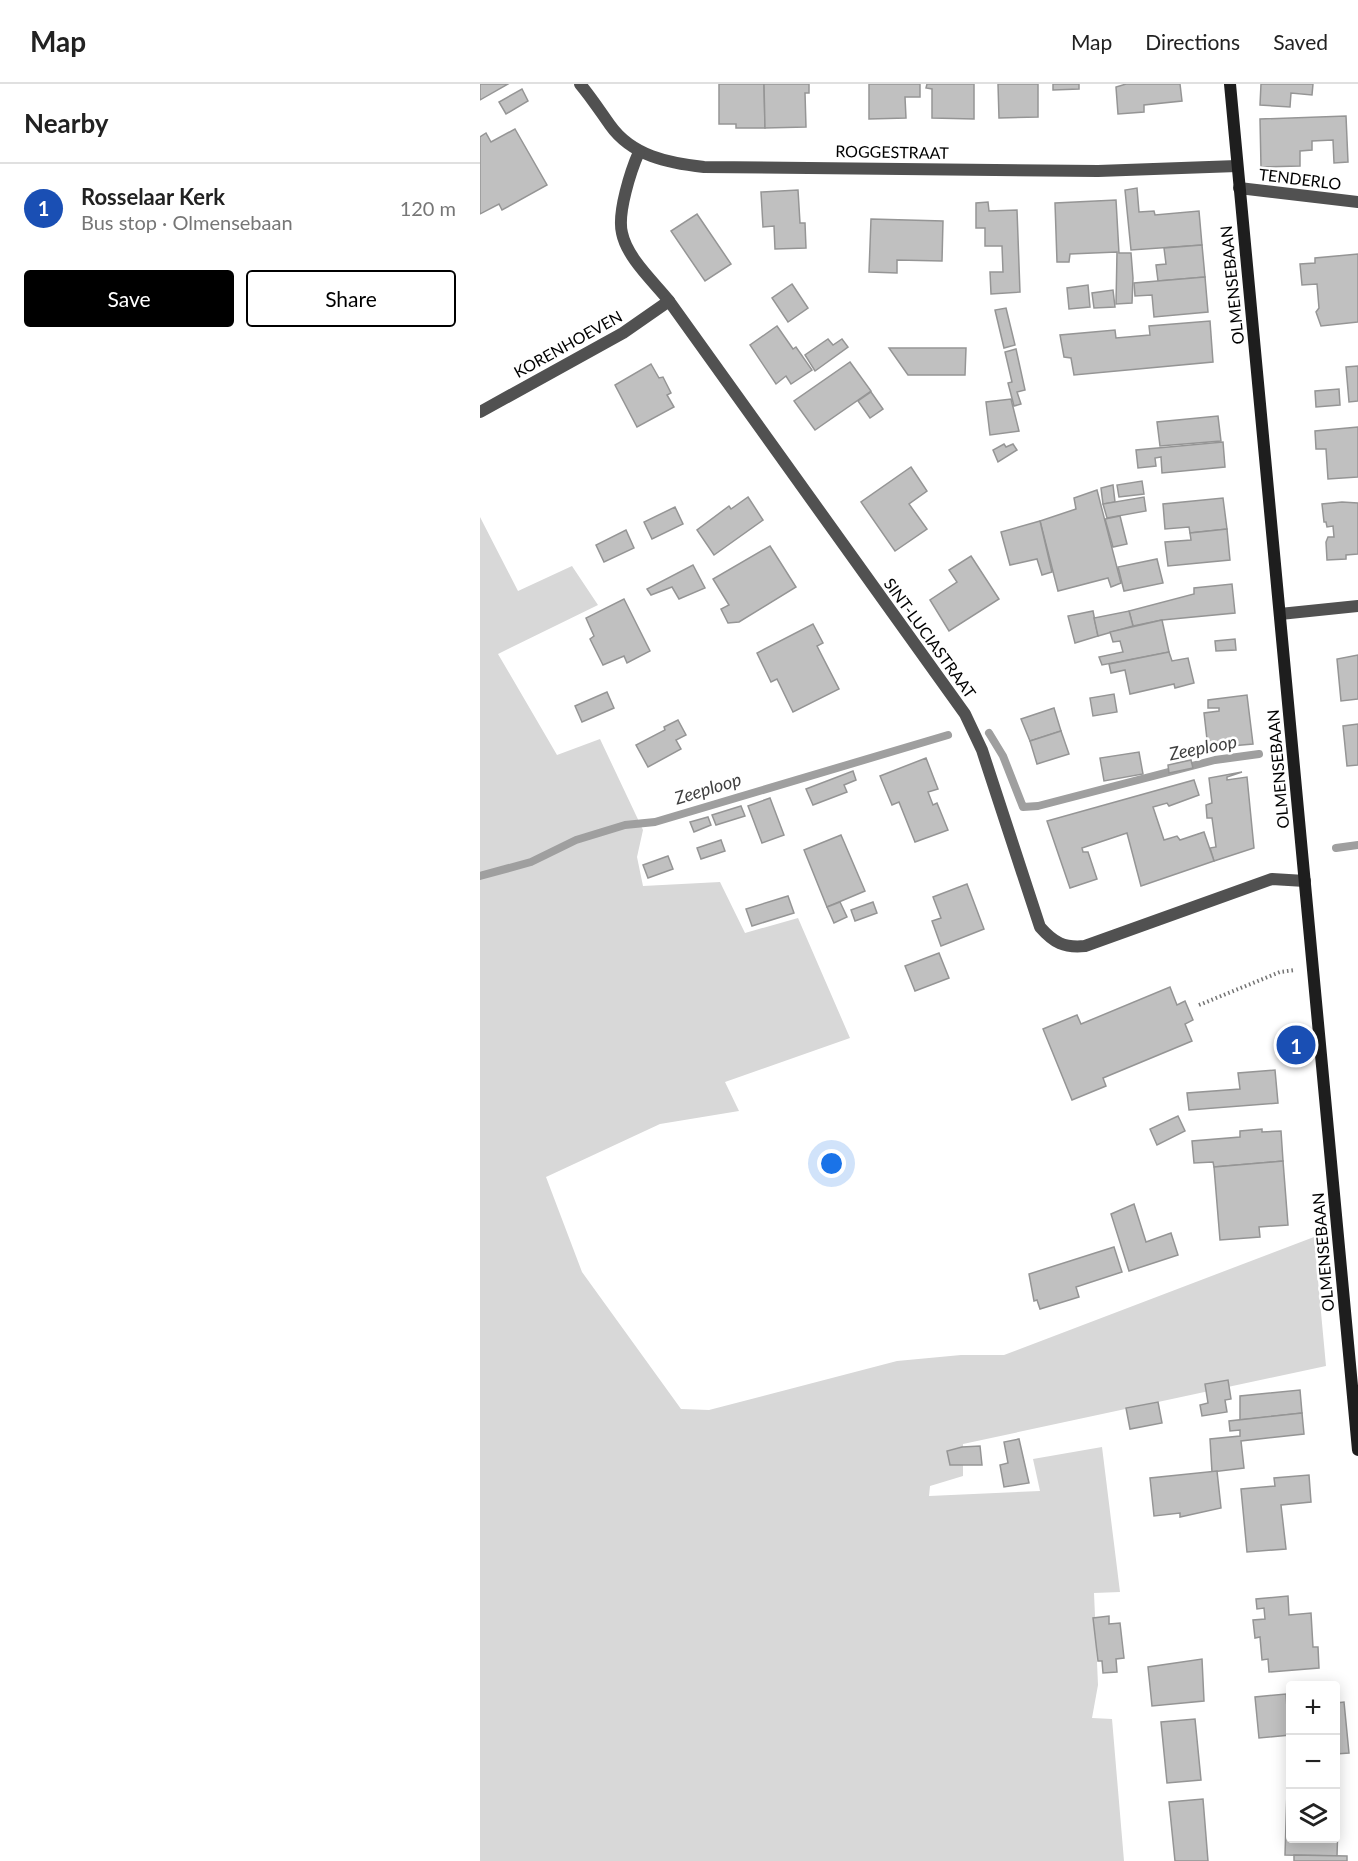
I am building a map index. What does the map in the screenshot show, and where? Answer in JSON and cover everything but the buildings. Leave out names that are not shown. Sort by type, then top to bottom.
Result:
[{"type":"street","name":"ROGGESTRAAT","points":[[580,84],[622,139],[639,152],[671,163],[704,167],[1098,171],[1237,166]]},
{"type":"street","name":"OLMENSEBAAN","points":[[1230,84],[1358,1450]]},
{"type":"street","name":"SINT-LUCIASTRAAT","points":[[639,152],[626,193],[621,232],[630,252],[669,301],[965,714],[982,750],[1040,927],[1051,940],[1067,947],[1085,946],[1272,879],[1305,881]]},
{"type":"street","name":"TENDERLO","points":[[1239,188],[1358,202]]},
{"type":"street","name":"KORENHOEVEN","points":[[480,411],[623,333],[669,301]]},
{"type":"street","points":[[1280,614],[1358,606]]},
{"type":"path","points":[[1199,1005],[1280,972],[1313,968]]},
{"type":"shaded area","points":[[480,517],[518,591],[572,566],[598,605],[498,654],[557,755],[600,739],[643,830],[637,857],[643,886],[720,882],[745,933],[798,918],[850,1038],[725,1082],[739,1111],[660,1124],[546,1177],[582,1272],[681,1409],[709,1410],[897,1361],[961,1355],[1004,1355],[1314,1237],[1326,1366],[963,1444],[963,1476],[930,1486],[929,1496],[1040,1491],[1033,1459],[1102,1447],[1120,1592],[1094,1593],[1098,1685],[1092,1718],[1112,1719],[1124,1861],[480,1861]]},
{"type":"waterway","name":"Zeeploop","points":[[989,733],[1003,756],[1023,807],[1038,806],[1215,760],[1259,754]]},
{"type":"waterway","name":"Zeeploop","points":[[480,876],[531,862],[576,840],[625,825],[655,822],[948,735]]},
{"type":"waterway","name":"Zeeploop","points":[[1336,848],[1358,845]]},
{"type":"place","name":"Rosselaar Kerk","points":[[1296,1045]]}]
